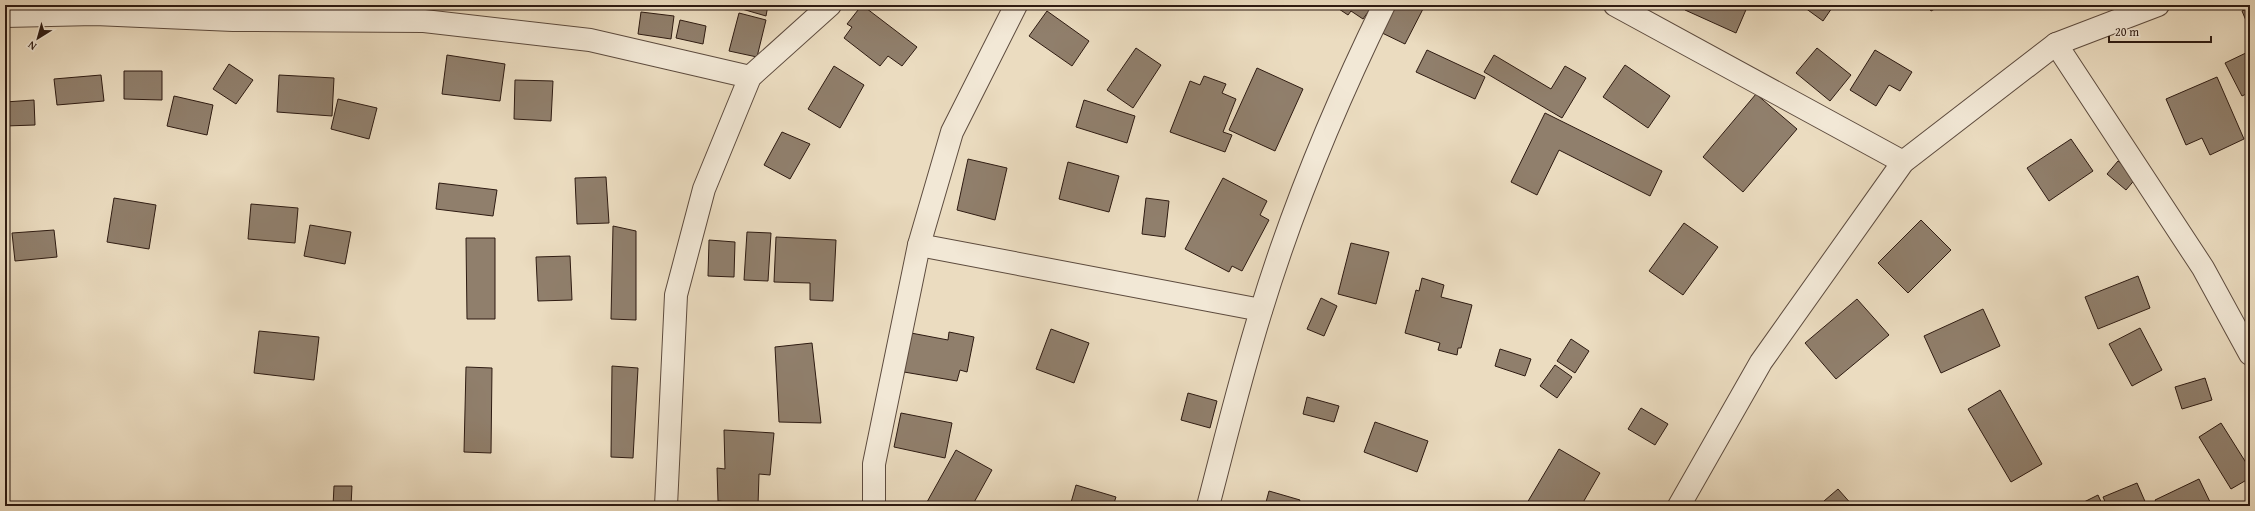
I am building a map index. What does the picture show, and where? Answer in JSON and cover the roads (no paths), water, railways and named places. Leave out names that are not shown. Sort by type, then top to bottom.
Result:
[{"type":"street","points":[[666,506],[676,295],[704,189],[750,77],[830,5]]},
{"type":"street","points":[[874,506],[874,464],[919,245],[952,132],[1016,5]]},
{"type":"street","points":[[1208,506],[1261,310],[1299,203],[1352,68],[1384,5]]},
{"type":"street","points":[[1616,5],[1903,162]]},
{"type":"street","points":[[1679,506],[1761,362],[1903,162],[2056,44],[2158,5]]},
{"type":"street","points":[[5,16],[95,10],[233,20],[424,21],[590,40],[750,77]]},
{"type":"street","points":[[2056,44],[2203,268],[2250,354]]},
{"type":"street","points":[[919,245],[1261,310]]}]
